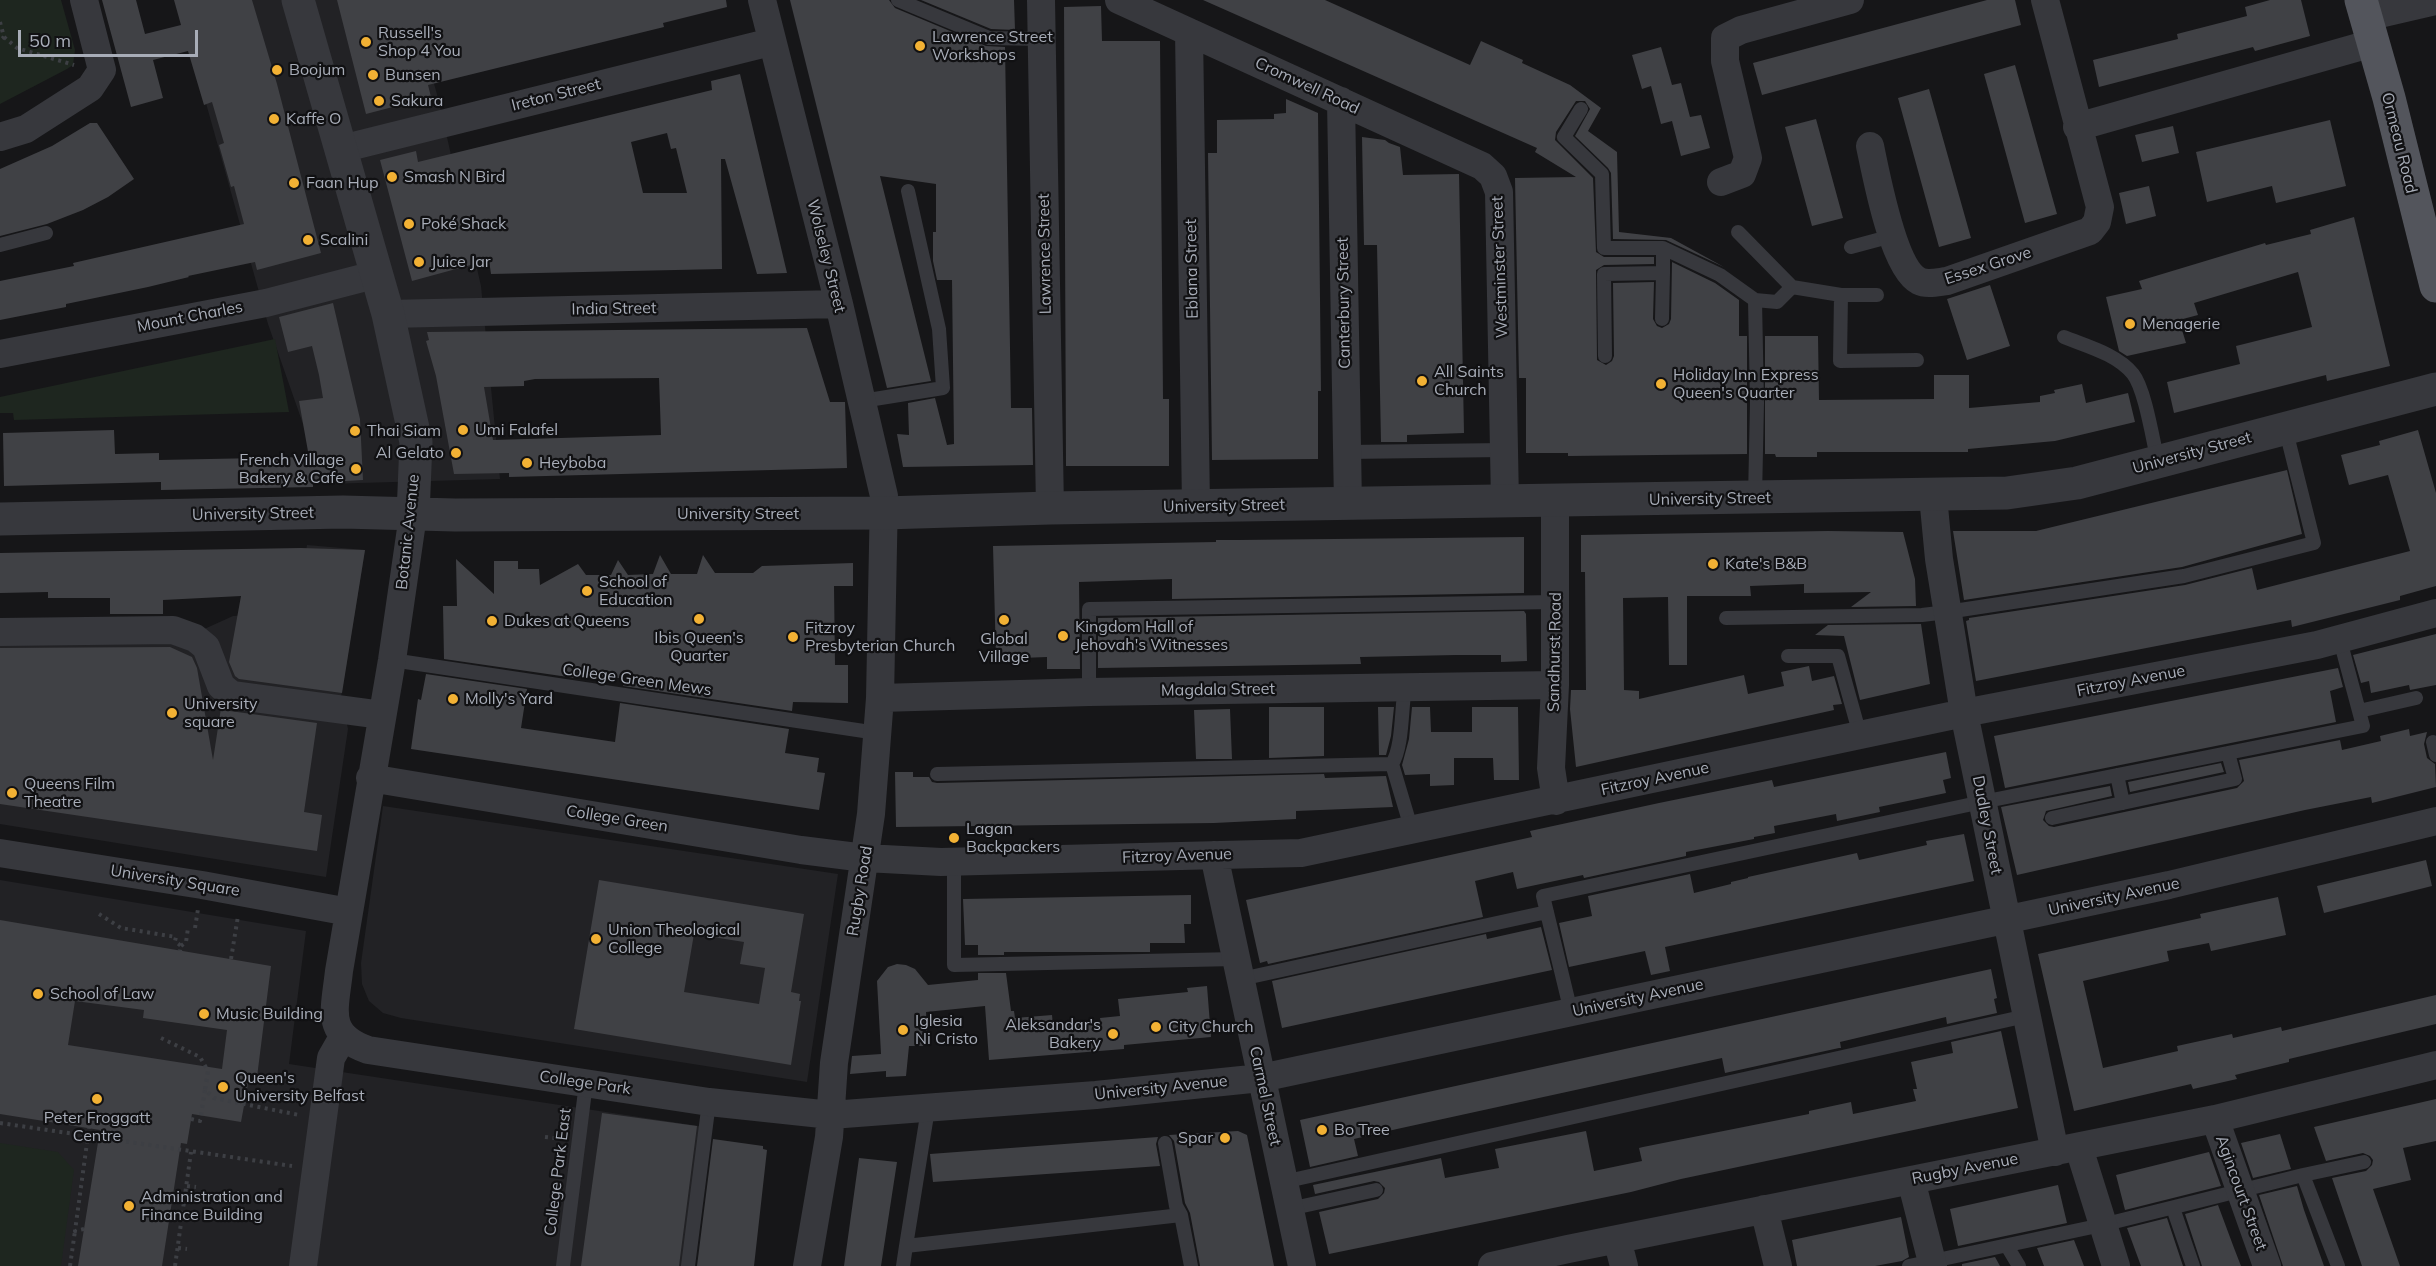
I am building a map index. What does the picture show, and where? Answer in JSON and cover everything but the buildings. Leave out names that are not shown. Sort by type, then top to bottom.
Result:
[{"type":"main road","name":"Ormeau Road","points":[[2367,20],[2436,286]]},
{"type":"street","points":[[0,137],[26,129],[90,88],[102,70],[84,0]]},
{"type":"street","name":"Botanic Avenue","points":[[298,0],[378,274],[416,441],[413,514],[392,660],[370,778],[339,971],[334,1017],[343,1037]]},
{"type":"street","name":"Wolseley Street","points":[[762,0],[839,304],[884,496],[884,513]]},
{"type":"street","name":"Lawrence Street","points":[[1041,0],[1050,508]]},
{"type":"street","name":"Cromwell Road","points":[[1119,0],[1482,166],[1493,176]]},
{"type":"street","points":[[1721,182],[1742,174],[1748,158],[1725,61],[1725,38],[1741,30],[1850,0]]},
{"type":"street","name":"Essex Grove","points":[[1870,146],[1898,253],[1910,273],[1919,281],[1931,283],[1947,281],[2091,231],[2097,222],[2100,207],[2045,0]]},
{"type":"street","points":[[2078,127],[2367,20],[2436,1]]},
{"type":"street","name":"Eblana Street","points":[[1189,32],[1196,507]]},
{"type":"street","name":"Ireton Street","points":[[341,149],[771,42]]},
{"type":"street","name":"Canterbury Street","points":[[1341,101],[1348,505]]},
{"type":"street","name":"Westminster Street","points":[[1493,176],[1499,192],[1505,502]]},
{"type":"street","name":"Mount Charles","points":[[0,354],[266,303],[378,274]]},
{"type":"street","name":"India Street","points":[[388,314],[839,304]]},
{"type":"street","name":"University Street","points":[[0,519],[343,512],[413,514],[884,513],[1050,508],[1555,502],[2007,493],[2077,483],[2436,389]]},
{"type":"street","name":"Dudley Street","points":[[1933,496],[1935,532],[1964,713],[2026,1016],[2067,1150],[2102,1225],[2116,1266]]},
{"type":"street","name":"Sandhurst Road","points":[[1555,502],[1555,685],[1551,768],[1556,801]]},
{"type":"street","name":"Rugby Road","points":[[807,1266],[831,1115],[834,1063],[871,814],[880,698],[884,513]]},
{"type":"street","name":"Fitzroy Avenue","points":[[865,858],[954,862],[1301,853],[1516,807],[1556,801],[1964,713],[2340,640],[2436,613]]},
{"type":"street","points":[[0,632],[173,630],[195,638],[206,647],[221,686],[232,695],[382,716]]},
{"type":"street","name":"Magdala Street","points":[[880,698],[1089,692],[1555,685]]},
{"type":"street","name":"College Green","points":[[370,778],[801,850],[865,858]]},
{"type":"street","name":"University Avenue","points":[[831,1115],[928,1109],[1261,1078],[2180,882],[2436,821]]},
{"type":"street","name":"University Square","points":[[0,853],[202,885],[350,912]]},
{"type":"street","name":"Carmel Street","points":[[1214,855],[1302,1266]]},
{"type":"street","points":[[303,1266],[331,1058],[343,1037]]},
{"type":"street","name":"College Park","points":[[343,1037],[352,1044],[368,1050],[709,1102],[831,1115]]},
{"type":"street","name":"Rugby Avenue","points":[[1492,1266],[2215,1119],[2436,1065]]},
{"type":"street","name":"Agincourt Street","points":[[2215,1119],[2267,1266]]},
{"type":"street","points":[[1911,1180],[1924,1264]]},
{"type":"street","points":[[1764,1209],[1778,1266]]},
{"type":"street","points":[[1617,1239],[1624,1266]]},
{"type":"lane","points":[[898,0],[989,38],[1041,39]]},
{"type":"lane","points":[[1581,109],[1564,137],[1602,174],[1605,248],[1663,248],[1720,275],[1755,300],[1777,302],[1792,287]]},
{"type":"lane","points":[[862,401],[943,388],[939,329],[908,191]]},
{"type":"lane","points":[[1738,232],[1792,287],[1841,295],[1877,295]]},
{"type":"lane","points":[[0,245],[46,233]]},
{"type":"lane","points":[[1851,247],[1892,236]]},
{"type":"lane","points":[[1662,319],[1663,248]]},
{"type":"lane","points":[[1605,356],[1604,268],[1663,273]]},
{"type":"lane","points":[[1841,295],[1840,361],[1917,360]]},
{"type":"lane","points":[[1755,300],[1757,403],[1755,498]]},
{"type":"lane","points":[[2064,337],[2110,356],[2132,372],[2139,385],[2158,462]]},
{"type":"lane","points":[[1726,618],[1922,615],[1947,612],[2184,576],[2314,543],[2285,428]]},
{"type":"lane","points":[[1347,452],[1504,450]]},
{"type":"lane","points":[[1089,692],[1089,609],[1556,602]]},
{"type":"lane","points":[[1571,1012],[1544,896],[1982,802],[2363,726],[2340,640]]},
{"type":"lane","points":[[1788,656],[1838,656],[1860,735]]},
{"type":"lane","name":"College Green Mews","points":[[392,660],[877,733]]},
{"type":"lane","points":[[1405,687],[1401,710],[1399,753],[1392,764],[1412,831]]},
{"type":"lane","points":[[2359,711],[2416,698]]},
{"type":"lane","points":[[2052,818],[2235,779],[2228,753]]},
{"type":"lane","points":[[938,774],[1392,764]]},
{"type":"lane","points":[[2117,775],[2123,803]]},
{"type":"lane","points":[[954,862],[954,965],[1239,969],[1547,912]]},
{"type":"lane","points":[[1283,1182],[2026,1016]]},
{"type":"lane","name":"College Park East","points":[[563,1266],[586,1083]]},
{"type":"lane","points":[[688,1266],[709,1102]]},
{"type":"lane","points":[[903,1266],[928,1109]]},
{"type":"lane","points":[[1165,1143],[1176,1206],[1181,1215],[1191,1266]]},
{"type":"lane","points":[[1924,1264],[2102,1225],[2364,1162]]},
{"type":"lane","points":[[2303,1175],[2338,1266]]},
{"type":"lane","points":[[1289,1209],[1376,1190]]},
{"type":"lane","points":[[2173,1208],[2193,1266]]},
{"type":"lane","points":[[906,1246],[1181,1215]]},
{"type":"lane","points":[[2007,1246],[2019,1266]]},
{"type":"path","points":[[0,22],[2,38],[17,48],[73,65],[102,70]]},
{"type":"path","points":[[99,914],[121,928],[176,936],[175,941],[180,948],[186,942],[188,928]]},
{"type":"path","points":[[231,959],[235,935]]},
{"type":"path","points":[[161,1038],[200,1057],[208,1071],[200,1121],[191,1119]]},
{"type":"path","points":[[204,1090],[214,1098],[323,1120]]},
{"type":"path","points":[[0,1123],[316,1170]]},
{"type":"path","points":[[70,1266],[89,1128]]},
{"type":"path","points":[[175,1266],[190,1152]]},
{"type":"path","points":[[187,1186],[196,1187]]},
{"type":"path","points":[[75,1231],[84,1229]]},
{"type":"path","points":[[178,1248],[187,1249]]},
{"type":"shaded area","points":[[0,0],[61,0],[75,50],[73,65],[0,104]]},
{"type":"shaded area","points":[[177,0],[411,0],[438,98],[481,286],[500,479],[324,484],[268,324]]},
{"type":"shaded area","points":[[275,339],[289,412],[14,420],[13,413],[0,413],[0,397]]},
{"type":"shaded area","name":"University square","points":[[307,545],[365,550],[341,697],[348,729],[326,877],[0,824],[0,640],[191,635],[233,616],[296,612]]},
{"type":"shaded area","name":"Union Theological College","points":[[383,806],[838,874],[807,1082],[401,1018],[383,1013],[369,1001],[362,984],[361,963]]},
{"type":"shaded area","name":"Queen's University Belfast","points":[[0,880],[306,931],[289,1064],[705,1127],[692,1266],[0,1266]]},
{"type":"shaded area","points":[[0,1143],[58,1152],[74,1170],[61,1266],[0,1266]]},
{"type":"place","name":"Russell's Shop 4 You","points":[[366,42]]},
{"type":"place","name":"Lawrence Street Workshops","points":[[920,46]]},
{"type":"place","name":"Boojum","points":[[277,70]]},
{"type":"place","name":"Bunsen","points":[[373,75]]},
{"type":"place","name":"Sakura","points":[[379,101]]},
{"type":"place","name":"Kaffe O","points":[[274,119]]},
{"type":"place","name":"Smash N Bird","points":[[392,177]]},
{"type":"place","name":"Faan Hup","points":[[294,183]]},
{"type":"place","name":"Poké Shack","points":[[409,224]]},
{"type":"place","name":"Scalini","points":[[308,240]]},
{"type":"place","name":"Juice Jar","points":[[419,262]]},
{"type":"place","name":"Menagerie","points":[[2130,324]]},
{"type":"place","name":"All Saints Church","points":[[1422,381]]},
{"type":"place","name":"Holiday Inn Express Queen's Quarter","points":[[1661,384]]},
{"type":"place","name":"Umi Falafel","points":[[463,430]]},
{"type":"place","name":"Thai Siam","points":[[355,431]]},
{"type":"place","name":"Al Gelato","points":[[456,453]]},
{"type":"place","name":"Heyboba","points":[[527,463]]},
{"type":"place","name":"French Village Bakery & Cafe","points":[[356,469]]},
{"type":"place","name":"Kate's B&B","points":[[1713,564]]},
{"type":"place","name":"School of Education","points":[[587,591]]},
{"type":"place","name":"Ibis Queen's Quarter","points":[[699,619]]},
{"type":"place","name":"Global Village","points":[[1004,620]]},
{"type":"place","name":"Dukes at Queens","points":[[492,621]]},
{"type":"place","name":"Kingdom Hall of Jehovah's Witnesses","points":[[1063,636]]},
{"type":"place","name":"Fitzroy Presbyterian Church","points":[[793,637]]},
{"type":"place","name":"Molly's Yard","points":[[453,699]]},
{"type":"place","name":"University square","points":[[172,713]]},
{"type":"place","name":"Queens Film Theatre","points":[[12,793]]},
{"type":"place","name":"Lagan Backpackers","points":[[954,838]]},
{"type":"place","name":"Union Theological College","points":[[596,939]]},
{"type":"place","name":"School of Law","points":[[38,994]]},
{"type":"place","name":"Music Building","points":[[204,1014]]},
{"type":"place","name":"City Church","points":[[1156,1027]]},
{"type":"place","name":"Iglesia Ni Cristo","points":[[903,1030]]},
{"type":"place","name":"Aleksandar's Bakery","points":[[1113,1034]]},
{"type":"place","name":"Queen's University Belfast","points":[[223,1087]]},
{"type":"place","name":"Peter Froggatt Centre","points":[[97,1099]]},
{"type":"place","name":"Bo Tree","points":[[1322,1130]]},
{"type":"place","name":"Spar","points":[[1225,1138]]},
{"type":"place","name":"Administration and Finance Building","points":[[129,1206]]}]
